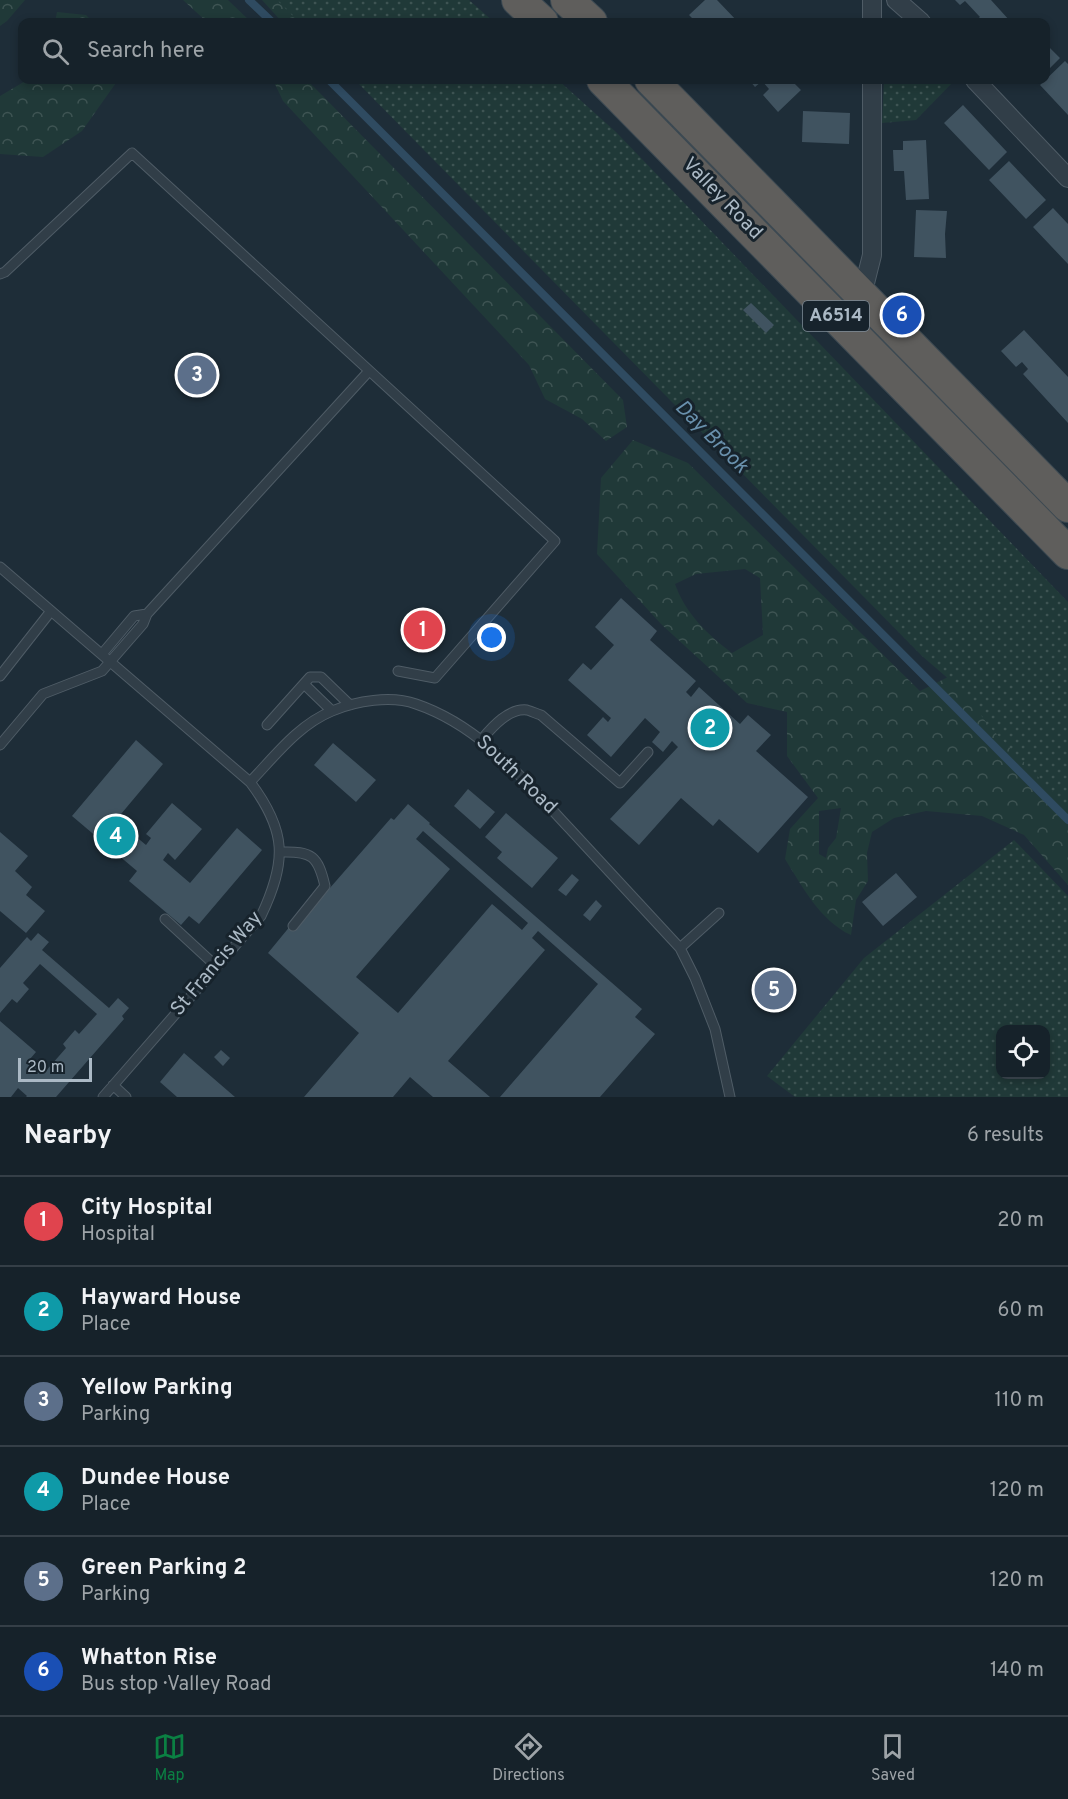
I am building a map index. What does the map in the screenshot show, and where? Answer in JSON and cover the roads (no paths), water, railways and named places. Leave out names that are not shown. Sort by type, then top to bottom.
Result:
[{"type":"highway","points":[[518,0],[538,18]]},
{"type":"highway","points":[[567,0],[587,18]]},
{"type":"highway","name":"Valley Road","points":[[607,84],[1068,553]]},
{"type":"highway","name":"Valley Road","points":[[655,84],[1068,506]]},
{"type":"highway","points":[[840,320],[862,295]]},
{"type":"street","points":[[872,0],[872,18]]},
{"type":"street","points":[[896,0],[916,18]]},
{"type":"street","points":[[862,295],[872,255],[872,84]]},
{"type":"street","points":[[979,84],[1068,178]]},
{"type":"lane","points":[[0,274],[5,272],[132,153],[555,541],[435,678],[398,671]]},
{"type":"lane","points":[[0,745],[43,694],[102,671],[111,662],[143,624],[147,614],[369,370]]},
{"type":"lane","points":[[0,567],[250,782]]},
{"type":"lane","points":[[0,676],[51,611]]},
{"type":"lane","points":[[102,654],[135,616],[147,614]]},
{"type":"lane","points":[[267,725],[310,677],[321,677],[350,705]]},
{"type":"lane","points":[[304,684],[332,711]]},
{"type":"lane","name":"South Road","points":[[250,782],[297,733],[332,711],[350,705],[394,700],[414,703],[441,714],[482,739],[528,784],[680,948],[695,978],[715,1029],[730,1097]]},
{"type":"lane","points":[[482,739],[501,720],[512,713],[526,710],[541,715],[620,783],[648,752]]},
{"type":"lane","name":"St Francis Way","points":[[103,1097],[261,916],[274,889],[281,852],[277,830],[266,802],[250,782]]},
{"type":"lane","points":[[281,852],[311,855],[321,869],[325,886],[293,926]]},
{"type":"lane","points":[[680,948],[719,913]]},
{"type":"lane","points":[[165,919],[217,966]]},
{"type":"lane","points":[[113,1085],[126,1097]]},
{"type":"waterway","name":"Day Brook","points":[[249,0],[268,18]]},
{"type":"waterway","name":"Day Brook","points":[[333,84],[1068,820]]},
{"type":"place","name":"Whatton Rise","points":[[902,315]]},
{"type":"place","name":"Yellow Parking","points":[[197,375]]},
{"type":"place","name":"City Hospital","points":[[423,630]]},
{"type":"place","name":"Hayward House","points":[[710,728]]},
{"type":"place","name":"Dundee House","points":[[116,836]]},
{"type":"place","name":"Green Parking 2","points":[[774,990]]}]
